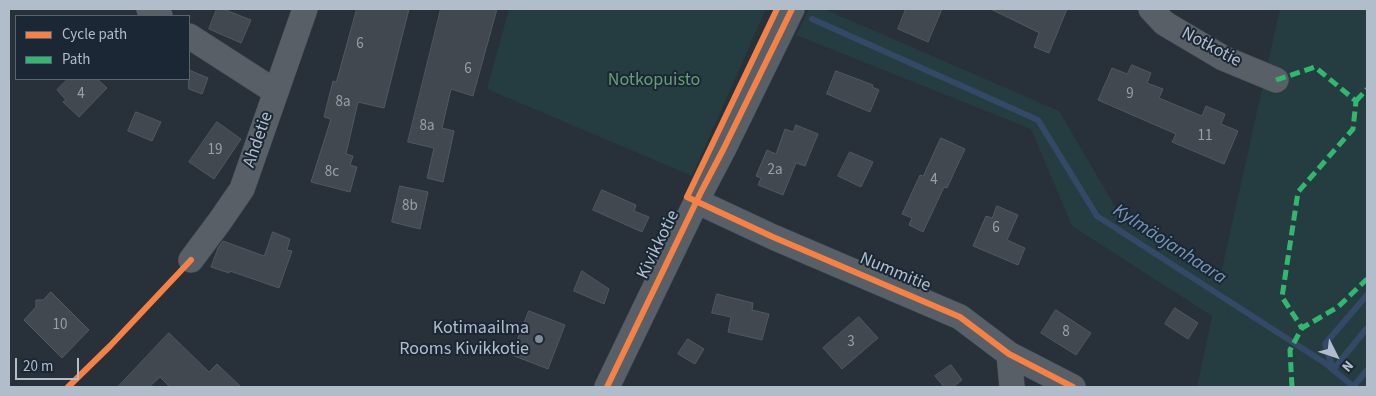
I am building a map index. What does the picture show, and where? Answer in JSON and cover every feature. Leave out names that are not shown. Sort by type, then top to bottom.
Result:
[{"type":"street","name":"Ahdetie","points":[[191,260],[242,188],[306,9]]},
{"type":"street","name":"Kivikkotie","points":[[607,387],[792,9]]},
{"type":"street","name":"Notkotie","points":[[1151,9],[1164,23],[1223,58],[1276,80]]},
{"type":"street","points":[[190,37],[276,92]]},
{"type":"street","name":"Nummitie","points":[[696,202],[960,317],[1009,354],[1073,387]]},
{"type":"street","points":[[1009,354],[1012,387]]},
{"type":"green space","name":"Notkopuisto","points":[[509,9],[766,9],[692,176],[487,89]]},
{"type":"green space","points":[[809,9],[824,9],[1059,111],[1123,220],[1221,273],[1280,9],[1367,9],[1367,387],[1197,387],[1212,316],[1072,226],[1031,129],[796,35]]},
{"type":"building","points":[[217,9],[223,9],[251,20],[241,43],[209,29]]},
{"type":"building","points":[[357,9],[409,9],[384,108],[358,102],[346,154],[353,156],[350,165],[357,167],[350,192],[311,182],[331,119],[324,117],[333,81],[336,82]]},
{"type":"building","points":[[441,9],[497,9],[473,96],[451,89],[442,128],[454,131],[443,182],[427,178],[434,148],[408,142]]},
{"type":"building","points":[[906,9],[942,9],[928,42],[898,29]]},
{"type":"building","points":[[991,9],[1067,9],[1049,53],[1034,47],[1039,33]]},
{"type":"building","points":[[1132,65],[1151,73],[1147,83],[1163,89],[1159,98],[1202,116],[1206,106],[1225,114],[1221,124],[1238,131],[1224,164],[1172,142],[1176,134],[1098,100],[1112,68],[1127,74]]},
{"type":"building","points":[[190,70],[208,78],[202,94],[189,89]]},
{"type":"building","points":[[836,71],[873,85],[872,87],[879,90],[870,112],[827,94]]},
{"type":"building","points":[[67,80],[98,80],[107,88],[79,117],[63,102],[66,100],[57,90]]},
{"type":"building","points":[[136,112],[161,122],[152,141],[128,131]]},
{"type":"building","points":[[217,122],[241,139],[214,179],[189,162]]},
{"type":"building","points":[[796,125],[818,134],[805,166],[796,163],[783,195],[758,185],[761,178],[756,176],[767,150],[776,154],[785,129],[793,132]]},
{"type":"building","points":[[941,138],[965,149],[947,188],[944,187],[923,232],[909,225],[912,218],[902,214],[920,175],[923,176]]},
{"type":"building","points":[[850,152],[873,162],[861,187],[838,176]]},
{"type":"building","points":[[400,186],[428,192],[420,229],[392,222]]},
{"type":"building","points":[[602,190],[636,205],[634,211],[649,217],[642,232],[593,210]]},
{"type":"building","points":[[997,206],[1018,215],[1007,240],[1025,248],[1018,265],[973,246],[986,216],[992,218]]},
{"type":"building","points":[[273,232],[290,239],[287,250],[292,251],[279,288],[230,271],[229,273],[211,267],[218,248],[223,241],[264,256]]},
{"type":"building","points":[[582,271],[609,289],[604,304],[574,291]]},
{"type":"building","points":[[51,292],[89,330],[62,358],[24,320],[36,307],[36,300],[43,300]]},
{"type":"building","points":[[717,294],[753,303],[752,310],[769,314],[762,340],[728,332],[731,317],[712,313]]},
{"type":"building","points":[[1175,308],[1198,323],[1188,339],[1165,324]]},
{"type":"building","points":[[1056,310],[1091,333],[1076,355],[1041,333]]},
{"type":"building","points":[[529,311],[565,325],[548,369],[512,355]]},
{"type":"building","points":[[859,317],[878,338],[842,369],[823,348]]},
{"type":"building","points":[[169,333],[209,372],[217,364],[241,387],[170,387],[160,377],[149,387],[118,387]]},
{"type":"building","points":[[688,339],[704,349],[695,364],[678,354]]},
{"type":"building","points":[[951,365],[962,380],[953,387],[944,387],[935,376]]},
{"type":"waterway","name":"Kylmäojanhaara","points":[[812,19],[1038,120],[1097,216],[1325,363],[1354,387]]},
{"type":"waterway","points":[[1333,369],[1325,344],[1367,295]]},
{"type":"waterway","points":[[1333,370],[1367,328]]},
{"type":"waterway","points":[[1353,387],[1367,370]]},
{"type":"marked path","points":[[1276,80],[1315,67],[1356,101],[1353,129],[1298,192],[1282,297],[1302,328]]},
{"type":"marked path","points":[[1356,101],[1367,89]]},
{"type":"marked path","points":[[1292,387],[1290,350],[1302,328],[1338,307],[1367,279]]},
{"type":"cycle path","points":[[777,9],[687,197],[773,237],[960,317],[1009,354],[1073,387]]},
{"type":"cycle path","points":[[607,387],[792,9]]},
{"type":"cycle path","points":[[68,387],[110,346],[191,260]]},
{"type":"place","name":"Kotimaailma Rooms Kivikkotie","points":[[539,339]]}]
